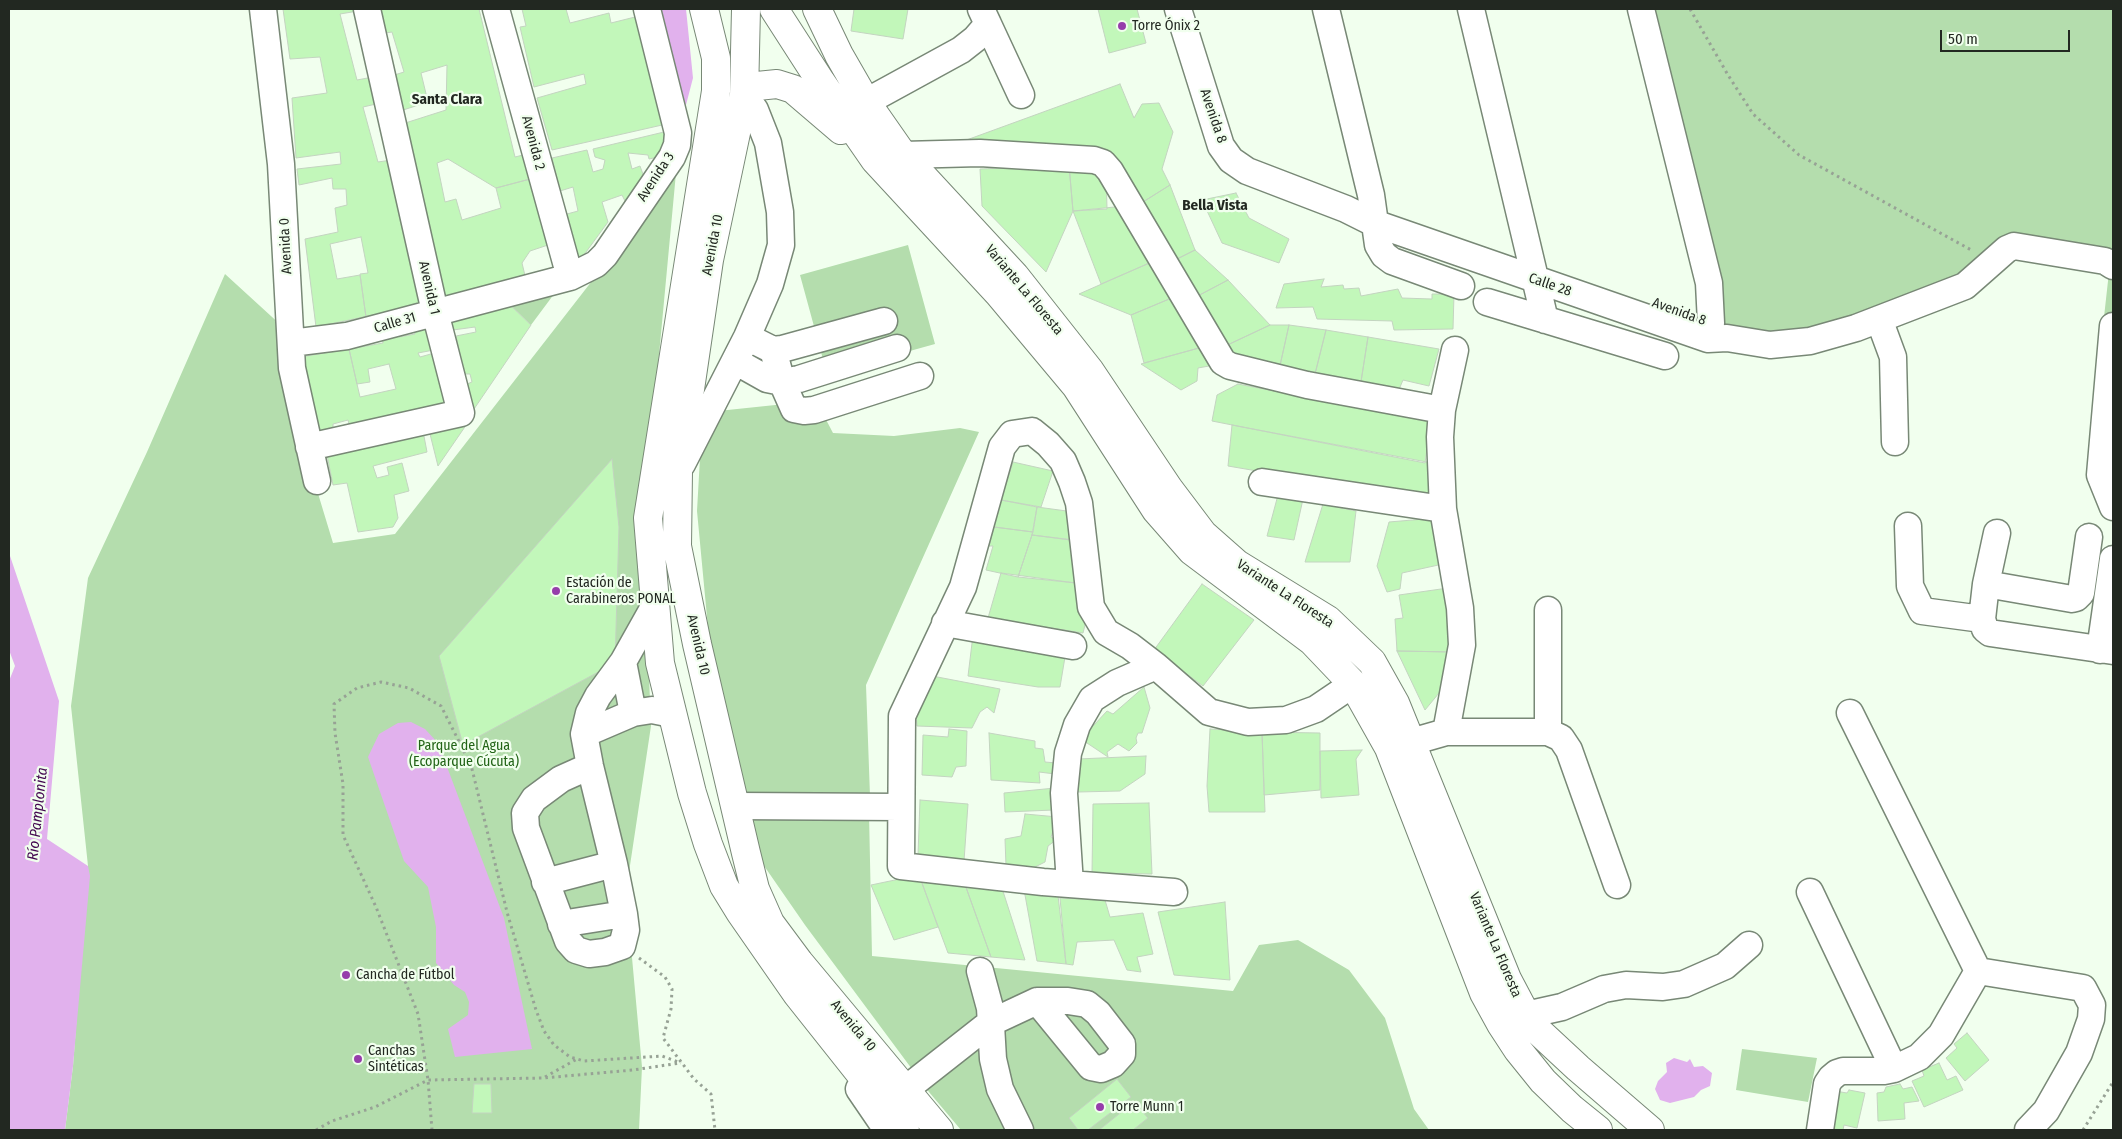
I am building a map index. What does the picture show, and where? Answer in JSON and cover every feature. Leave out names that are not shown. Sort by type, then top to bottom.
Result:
[{"type":"main road","name":"Avenida 10","points":[[704,9],[716,58],[716,168],[709,260],[670,444],[648,518],[660,663],[692,793],[724,886],[797,994],[905,1130]]},
{"type":"main road","name":"Avenida 10","points":[[716,168],[744,95],[746,9]]},
{"type":"main road","name":"Variante La Floresta","points":[[774,9],[821,82],[876,160],[999,294],[1076,386],[1156,510],[1192,551],[1312,641],[1353,684],[1400,744],[1506,979],[1526,1015],[1536,1029],[1578,1068],[1650,1130]]},
{"type":"main road","name":"Variante La Floresta","points":[[817,9],[839,55],[866,102],[903,155],[1026,291],[1090,370],[1169,489],[1203,534],[1237,564],[1328,620],[1372,662],[1395,703],[1400,744],[1484,993],[1500,1024],[1543,1081],[1572,1109],[1598,1130]]},
{"type":"main road","points":[[744,95],[757,86],[776,84],[793,90],[811,102],[876,160]]},
{"type":"main road","name":"Avenida 10","points":[[670,444],[678,471],[677,546],[697,644],[755,889],[770,923],[799,962],[939,1130]]},
{"type":"street","name":"Avenida 0","points":[[263,9],[282,164],[292,368],[318,481]]},
{"type":"street","name":"Avenida 1","points":[[309,447],[421,424],[462,413],[435,312],[367,9]]},
{"type":"street","name":"Avenida 2","points":[[496,9],[578,274]]},
{"type":"street","name":"Avenida 3","points":[[578,274],[596,264],[605,255],[672,157],[677,145],[678,133],[647,9]]},
{"type":"street","name":"Avenida 8","points":[[1178,9],[1221,146],[1231,160],[1247,171],[1362,213],[1532,269],[1715,333],[1770,345],[1810,341],[1856,328],[1965,286],[2007,249],[2014,246],[2105,261],[2113,266]]},
{"type":"street","points":[[1309,9],[1362,213],[1378,246],[1384,255],[1392,261],[1461,286]]},
{"type":"street","points":[[1326,9],[1362,213]]},
{"type":"street","points":[[1471,9],[1545,320]]},
{"type":"street","points":[[1641,9],[1709,283],[1715,333]]},
{"type":"street","points":[[866,102],[961,50],[975,39],[984,16]]},
{"type":"street","points":[[984,16],[1021,95]]},
{"type":"street","points":[[678,471],[748,336],[770,284],[781,245],[780,212],[768,143],[755,110],[744,95]]},
{"type":"street","points":[[903,155],[980,153],[1094,160],[1103,163],[1110,171],[1223,362],[1230,366],[1307,385],[1442,410]]},
{"type":"street","name":"Calle 31","points":[[290,343],[347,336],[578,274]]},
{"type":"street","points":[[1487,302],[1664,356]]},
{"type":"street","points":[[1879,319],[1893,357],[1895,442]]},
{"type":"street","points":[[748,336],[773,350],[884,321]]},
{"type":"street","points":[[2113,326],[2108,445],[2100,475],[2113,507]]},
{"type":"street","points":[[735,361],[767,379],[782,382],[799,379],[897,348]]},
{"type":"street","points":[[773,350],[782,382],[794,409],[804,411],[814,410],[920,376]]},
{"type":"street","points":[[1446,732],[1462,644],[1460,608],[1442,509],[1440,437],[1442,410],[1455,350]]},
{"type":"street","points":[[1174,892],[1070,884],[901,866],[902,716],[963,587],[1002,447],[1012,434],[1032,431],[1048,444],[1063,461],[1079,502],[1091,607],[1106,632],[1130,646],[1156,666],[1209,712],[1248,722],[1286,720],[1316,709],[1353,684]]},
{"type":"street","points":[[1262,482],[1442,509]]},
{"type":"street","points":[[1908,526],[1910,586],[1922,611],[1982,618]]},
{"type":"street","points":[[1997,533],[1986,584],[1982,618],[1985,629],[1990,633],[2107,651],[2113,559]]},
{"type":"street","points":[[1986,584],[2076,598],[2081,593],[2089,538]]},
{"type":"street","points":[[590,766],[562,779],[534,799],[524,813],[526,828],[568,941],[576,950],[589,954],[605,952],[622,946],[626,930],[614,864],[584,734],[589,713],[598,696],[623,662],[655,605]]},
{"type":"street","points":[[1548,610],[1548,732]]},
{"type":"street","points":[[945,624],[1073,646]]},
{"type":"street","points":[[623,662],[633,713]]},
{"type":"street","points":[[1070,884],[1064,794],[1068,753],[1077,725],[1092,699],[1117,683],[1156,666]]},
{"type":"street","points":[[584,734],[633,713],[652,710],[672,714]]},
{"type":"street","points":[[1850,713],[1978,971]]},
{"type":"street","points":[[1400,744],[1446,732],[1548,732],[1561,738],[1569,750],[1617,885]]},
{"type":"street","points":[[735,806],[900,807]]},
{"type":"street","points":[[545,882],[614,864]]},
{"type":"street","points":[[1810,892],[1894,1069]]},
{"type":"street","points":[[561,924],[624,914]]},
{"type":"street","points":[[1526,1015],[1562,1007],[1604,989],[1626,986],[1663,987],[1684,984],[1724,966],[1749,946]]},
{"type":"street","points":[[1820,1130],[1827,1084],[1837,1073],[1843,1071],[1884,1071],[1894,1069],[1919,1057],[1941,1036],[1978,971]]},
{"type":"street","points":[[1978,971],[2083,988],[2092,1005],[2092,1019],[2079,1053],[2046,1111],[2028,1130]]},
{"type":"street","points":[[980,972],[990,1008],[993,1059],[1000,1089],[1013,1120],[1020,1130]]},
{"type":"street","points":[[906,1089],[990,1023],[1037,1001]]},
{"type":"street","points":[[857,1068],[859,1091],[887,1130]]},
{"type":"path","points":[[1690,9],[1752,114],[1799,155],[1993,262]]},
{"type":"path","points":[[432,1130],[428,1080],[418,1014],[376,907],[343,834],[343,784],[335,733],[334,704],[357,688],[381,682],[409,688],[441,706],[470,765],[507,912],[536,1010],[544,1031],[554,1045],[570,1057],[584,1061],[662,1056],[680,1063]]},
{"type":"path","points":[[622,946],[664,977],[672,989],[671,1009],[663,1038],[680,1063],[711,1094],[715,1130]]},
{"type":"path","points":[[543,1078],[577,1059]]},
{"type":"path","points":[[316,1130],[332,1121],[375,1107],[428,1080],[543,1078],[633,1070],[680,1063]]},
{"type":"path","points":[[2083,1130],[2113,1082]]},
{"type":"green space","points":[[1648,9],[2113,9],[2113,496],[2089,452],[2109,272],[1991,252],[1958,278],[1816,328],[1750,333],[1718,323]]},
{"type":"green space","name":"Parque del Agua (Ecoparque Cúcuta)","points":[[676,173],[643,526],[651,726],[626,892],[642,1067],[639,1130],[65,1130],[73,1066],[88,866],[71,706],[88,578],[147,452],[225,274],[283,327],[303,444],[333,543],[395,534]]},
{"type":"green space","points":[[908,245],[935,344],[827,374],[800,275]]},
{"type":"green space","points":[[563,282],[531,325],[508,303]]},
{"type":"green space","points":[[823,400],[822,412],[833,433],[894,436],[960,428],[979,432],[866,685],[870,796],[737,792],[714,691],[697,511],[701,440],[718,411]]},
{"type":"green space","points":[[746,813],[869,813],[872,956],[1233,991],[1259,945],[1298,940],[1349,970],[1385,1018],[1414,1109],[1429,1130],[961,1130],[929,1092],[805,925],[760,860]]},
{"type":"green space","points":[[1742,1049],[1817,1058],[1808,1102],[1736,1090]]},
{"type":"water","points":[[653,9],[686,9],[693,78],[681,124]]},
{"type":"water","name":"Río Pamplonita","points":[[9,553],[59,701],[47,839],[88,866],[90,876],[73,1066],[65,1130],[9,1130],[9,681],[15,666],[9,650]]},
{"type":"water","points":[[411,722],[425,729],[438,743],[504,918],[532,1049],[455,1057],[448,1029],[468,1015],[469,1002],[465,992],[454,985],[436,963],[436,927],[428,887],[404,861],[368,757],[379,734],[398,723]]},
{"type":"water","points":[[1674,1058],[1687,1062],[1690,1059],[1694,1067],[1703,1066],[1712,1073],[1710,1086],[1701,1090],[1694,1097],[1670,1103],[1660,1100],[1655,1089],[1658,1081],[1667,1072],[1666,1063]]},
{"type":"building","points":[[283,9],[363,9],[340,14],[357,80],[378,76],[385,102],[363,107],[378,162],[398,159],[430,303],[316,327],[305,239],[338,232],[335,208],[347,205],[346,189],[333,189],[332,178],[299,185],[297,169],[341,164],[340,152],[296,158],[292,98],[327,93],[320,57],[290,59]],"holes":[[[361,237],[368,273],[360,274],[366,316],[360,275],[337,279],[330,244]]]},
{"type":"building","points":[[374,9],[479,9],[515,157],[527,154],[551,244],[530,251],[522,263],[527,284],[437,305],[399,125],[446,110],[447,65],[421,73],[428,102],[397,112],[388,77],[404,72],[392,32],[379,34]],"holes":[[[448,159],[496,188],[501,208],[462,220],[456,199],[445,202],[437,163]]]},
{"type":"building","points":[[522,9],[566,9],[570,23],[609,13],[611,23],[643,15],[671,123],[552,150],[537,98],[586,84],[584,74],[534,87],[520,27],[526,26]]},
{"type":"building","points":[[854,9],[908,9],[903,39],[851,31]]},
{"type":"building","name":"Torre Ónix 2","points":[[1098,9],[1137,9],[1146,43],[1109,53]]},
{"type":"building","points":[[1120,84],[1134,118],[1142,104],[1159,103],[1173,132],[1162,169],[1170,185],[1135,207],[1104,154],[961,142]]},
{"type":"building","points":[[664,132],[674,135],[658,157],[649,159],[648,155],[628,153],[632,169],[640,166],[644,177],[625,201],[622,195],[602,202],[608,222],[578,263],[567,214],[578,211],[573,187],[560,191],[552,158],[587,150],[593,172],[603,169],[605,160],[595,157],[593,149]]},
{"type":"building","points":[[1069,165],[1073,211],[1046,272],[982,206],[980,169]]},
{"type":"building","points":[[1069,165],[1106,169],[1107,209],[1073,211]]},
{"type":"building","points":[[1170,185],[1195,250],[1169,263],[1135,207]]},
{"type":"building","points":[[1236,193],[1249,218],[1289,239],[1279,263],[1222,243],[1202,200]]},
{"type":"building","points":[[1125,206],[1154,261],[1101,284],[1073,211]]},
{"type":"building","points":[[1195,250],[1228,280],[1192,299],[1169,263]]},
{"type":"building","points":[[1154,261],[1174,297],[1131,315],[1079,294]]},
{"type":"building","points":[[1324,279],[1321,287],[1343,285],[1344,289],[1359,288],[1361,296],[1398,289],[1402,298],[1432,299],[1432,294],[1454,294],[1453,329],[1394,330],[1392,321],[1317,319],[1313,307],[1276,308],[1284,284]]},
{"type":"building","points":[[1228,280],[1270,325],[1221,348],[1192,299]]},
{"type":"building","points":[[1174,297],[1199,348],[1144,363],[1131,315]]},
{"type":"building","points":[[508,303],[531,325],[472,412],[467,384],[472,382],[470,374],[464,374],[456,336],[476,332],[475,327],[453,330],[451,313]]},
{"type":"building","points":[[431,322],[439,349],[418,353],[420,357],[438,352],[455,406],[337,432],[337,427],[349,424],[348,420],[333,424],[333,433],[310,438],[294,358],[383,343],[382,336],[397,332],[399,337],[415,334],[413,329]],"holes":[[[389,364],[396,389],[360,397],[357,384],[370,382],[368,369]]]},
{"type":"building","points":[[1270,325],[1289,325],[1279,370],[1226,357],[1221,348]]},
{"type":"building","points":[[1289,325],[1326,330],[1314,378],[1279,370]]},
{"type":"building","points":[[1326,330],[1368,337],[1360,388],[1314,378]]},
{"type":"building","points":[[1368,337],[1439,349],[1429,386],[1403,380],[1395,399],[1360,388]]},
{"type":"building","points":[[1199,348],[1209,366],[1198,368],[1197,381],[1181,390],[1141,364]]},
{"type":"building","points":[[1238,384],[1431,421],[1425,463],[1212,421],[1217,395]]},
{"type":"building","points":[[471,418],[438,466],[428,426]]},
{"type":"building","points":[[1232,425],[1432,463],[1432,501],[1228,466]]},
{"type":"building","points":[[423,431],[427,452],[373,466],[377,478],[389,475],[387,467],[402,463],[409,491],[394,495],[398,518],[393,527],[358,532],[347,483],[333,485],[327,455]]},
{"type":"building","name":"Estación de Carabineros PONAL","points":[[612,459],[619,527],[615,663],[463,745],[439,656]]},
{"type":"building","points":[[1013,462],[1053,471],[1041,507],[1001,500]]},
{"type":"building","points":[[1278,495],[1303,499],[1294,540],[1267,536]]},
{"type":"building","points":[[1001,500],[1037,507],[1033,532],[994,527]]},
{"type":"building","points":[[1323,504],[1356,511],[1350,562],[1305,562]]},
{"type":"building","points":[[1037,507],[1074,512],[1078,541],[1032,535]]},
{"type":"building","points":[[1436,518],[1443,564],[1402,573],[1400,589],[1387,592],[1377,566],[1389,522]]},
{"type":"building","points":[[994,527],[1033,532],[1018,577],[986,570],[993,546],[989,546]]},
{"type":"building","points":[[1032,535],[1082,541],[1086,584],[1018,577]]},
{"type":"building","points":[[1001,573],[1083,584],[1085,625],[1083,633],[988,618]]},
{"type":"building","points":[[1202,584],[1254,620],[1203,686],[1154,650]]},
{"type":"building","points":[[1448,588],[1453,652],[1397,651],[1395,619],[1403,618],[1399,595]]},
{"type":"building","points":[[973,635],[1066,651],[1060,687],[1038,687],[968,676]]},
{"type":"building","points":[[1397,651],[1453,652],[1444,687],[1425,710]]},
{"type":"building","points":[[927,675],[1000,689],[994,713],[987,707],[980,712],[972,728],[917,726],[915,703]]},
{"type":"building","points":[[1144,687],[1150,708],[1142,733],[1138,733],[1137,743],[1129,751],[1118,744],[1107,752],[1108,757],[1081,739],[1107,711],[1113,714]]},
{"type":"building","points":[[949,729],[967,731],[966,766],[956,767],[952,777],[922,775],[923,735],[948,737]]},
{"type":"building","points":[[1210,729],[1262,732],[1265,812],[1209,812],[1207,786]]},
{"type":"building","points":[[1262,732],[1320,733],[1320,790],[1264,795]]},
{"type":"building","points":[[989,733],[1035,741],[1035,748],[1043,749],[1045,762],[1057,763],[1055,774],[1039,772],[1040,783],[991,780]]},
{"type":"building","points":[[1362,750],[1356,759],[1359,795],[1321,798],[1320,751]]},
{"type":"building","points":[[1146,756],[1145,774],[1120,791],[1078,792],[1078,759]]},
{"type":"building","points":[[1055,788],[1054,810],[1005,812],[1004,793]]},
{"type":"building","points":[[920,800],[968,804],[964,861],[918,855]]},
{"type":"building","points":[[1149,803],[1152,874],[1092,873],[1093,804]]},
{"type":"building","points":[[1025,814],[1058,817],[1051,837],[1056,840],[1048,846],[1045,862],[1033,868],[1006,866],[1005,839],[1021,836]]},
{"type":"building","points":[[919,875],[963,879],[991,957],[948,953]]},
{"type":"building","points":[[919,875],[938,927],[894,940],[871,885]]},
{"type":"building","points":[[963,879],[1001,885],[1025,960],[991,957]]},
{"type":"building","points":[[1023,884],[1057,887],[1066,964],[1037,961]]},
{"type":"building","points":[[1060,898],[1105,900],[1110,917],[1143,913],[1153,954],[1137,957],[1141,972],[1127,970],[1114,940],[1077,942],[1073,965],[1066,964]]},
{"type":"building","points":[[1225,902],[1230,980],[1174,975],[1158,912]]},
{"type":"building","points":[[1967,1033],[1989,1060],[1965,1081],[1946,1058],[1957,1048],[1954,1044]]},
{"type":"building","points":[[1939,1063],[1947,1080],[1956,1076],[1963,1090],[1924,1107],[1912,1081],[1924,1076],[1922,1070]]},
{"type":"building","name":"Torre Munn 1","points":[[1117,1079],[1131,1097],[1088,1130],[1078,1130],[1069,1118]]},
{"type":"building","points":[[474,1084],[491,1084],[492,1113],[472,1113]]},
{"type":"building","points":[[1900,1084],[1903,1089],[1912,1087],[1919,1101],[1904,1103],[1905,1119],[1878,1121],[1877,1093],[1884,1092],[1886,1087]]},
{"type":"building","points":[[1849,1090],[1865,1093],[1857,1128],[1844,1125],[1843,1130],[1833,1129],[1835,1091],[1847,1093]]},
{"type":"building","points":[[1134,1102],[1148,1118],[1133,1130],[1099,1130]]},
{"type":"place","name":"Torre Ónix 2","points":[[1122,26]]},
{"type":"place","name":"Estación de Carabineros PONAL","points":[[556,591]]},
{"type":"place","name":"Cancha de Fútbol","points":[[346,975]]},
{"type":"place","name":"Canchas Sintéticas","points":[[358,1059]]},
{"type":"place","name":"Torre Munn 1","points":[[1100,1107]]},
{"type":"district","name":"Santa Clara","points":[[447,100]]},
{"type":"district","name":"Bella Vista","points":[[1215,206]]}]
